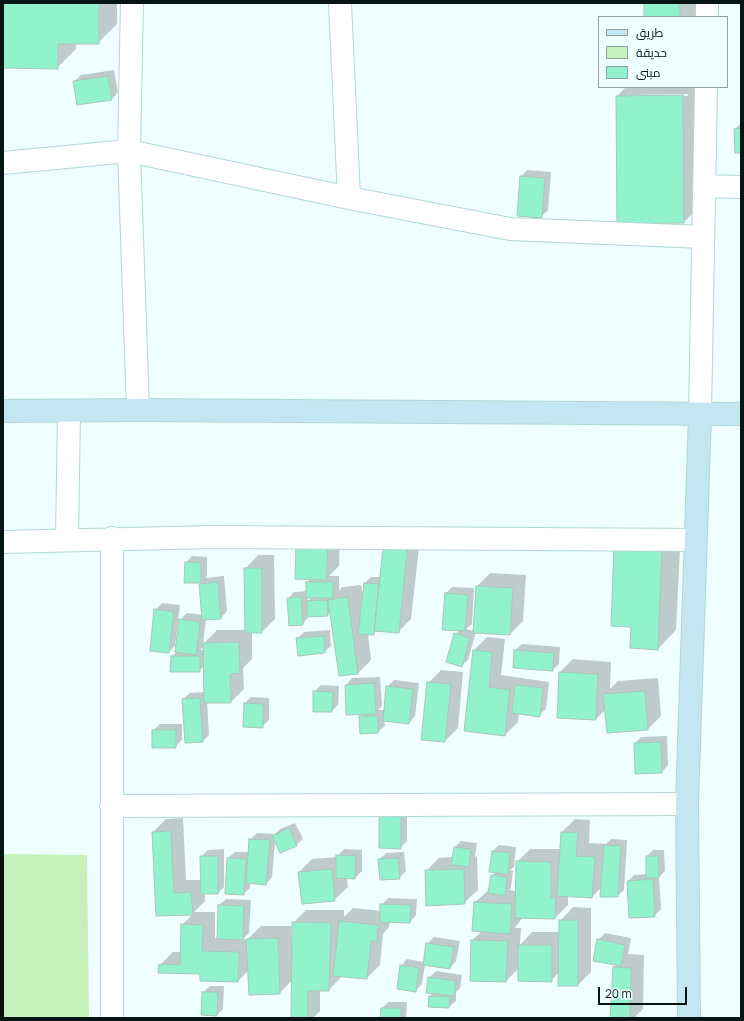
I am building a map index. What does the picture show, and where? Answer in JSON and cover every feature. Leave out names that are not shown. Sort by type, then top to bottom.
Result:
[{"type":"street","points":[[132,3],[129,151],[138,410]]},
{"type":"street","points":[[340,3],[349,198]]},
{"type":"street","points":[[707,3],[707,16]]},
{"type":"street","points":[[689,1018],[687,804],[700,414],[706,88]]},
{"type":"street","points":[[3,163],[129,151],[349,198],[510,229],[704,237]]},
{"type":"street","points":[[704,186],[741,187]]},
{"type":"street","points":[[3,411],[138,410],[741,414]]},
{"type":"street","points":[[67,540],[69,411]]},
{"type":"street","points":[[3,542],[112,538],[695,540]]},
{"type":"street","points":[[112,538],[112,1018]]},
{"type":"street","points":[[111,806],[687,804]]},
{"type":"green space","points":[[3,854],[87,855],[89,1018],[3,1018]]},
{"type":"building","points":[[3,3],[99,3],[99,44],[58,44],[58,69],[3,68]]},
{"type":"building","points":[[644,3],[680,3],[680,16],[644,16]]},
{"type":"building","points":[[108,76],[112,100],[77,105],[73,81]]},
{"type":"building","points":[[683,95],[684,223],[617,224],[616,96]]},
{"type":"building","points":[[741,128],[741,153],[735,153],[734,129]]},
{"type":"building","points":[[520,176],[545,178],[542,218],[517,216]]},
{"type":"building","points":[[384,539],[408,542],[399,633],[374,631]]},
{"type":"building","points":[[296,544],[328,546],[326,580],[295,579]]},
{"type":"building","points":[[614,547],[662,549],[658,650],[630,648],[631,627],[611,626]]},
{"type":"building","points":[[185,562],[201,563],[201,583],[184,583]]},
{"type":"building","points":[[244,568],[262,568],[262,633],[245,633]]},
{"type":"building","points":[[218,582],[221,619],[202,620],[199,584]]},
{"type":"building","points":[[306,582],[333,582],[333,598],[306,598]]},
{"type":"building","points":[[364,583],[379,584],[374,635],[358,634]]},
{"type":"building","points":[[476,586],[513,588],[510,635],[473,633]]},
{"type":"building","points":[[445,593],[468,595],[465,631],[442,630]]},
{"type":"building","points":[[301,597],[303,625],[289,626],[287,598]]},
{"type":"building","points":[[348,597],[358,674],[339,676],[328,600]]},
{"type":"building","points":[[327,600],[328,616],[307,617],[307,601]]},
{"type":"building","points":[[154,609],[174,612],[169,653],[150,651]]},
{"type":"building","points":[[179,619],[200,622],[196,655],[175,652]]},
{"type":"building","points":[[454,633],[470,638],[462,667],[446,662]]},
{"type":"building","points":[[324,636],[325,653],[298,656],[296,638]]},
{"type":"building","points":[[239,642],[240,673],[230,674],[231,703],[204,703],[203,643]]},
{"type":"building","points":[[473,650],[492,652],[489,687],[510,690],[505,736],[464,731]]},
{"type":"building","points":[[514,650],[554,653],[553,671],[513,668]]},
{"type":"building","points":[[171,656],[200,656],[200,672],[170,672]]},
{"type":"building","points":[[559,672],[598,674],[596,720],[557,718]]},
{"type":"building","points":[[427,682],[451,684],[445,742],[421,740]]},
{"type":"building","points":[[374,683],[376,714],[346,715],[345,685]]},
{"type":"building","points":[[515,685],[543,688],[540,717],[512,713]]},
{"type":"building","points":[[386,686],[413,689],[409,724],[383,721]]},
{"type":"building","points":[[313,691],[333,692],[332,712],[313,712]]},
{"type":"building","points":[[645,691],[648,730],[607,733],[603,694]]},
{"type":"building","points":[[200,698],[203,742],[185,743],[182,699]]},
{"type":"building","points":[[244,703],[263,704],[263,728],[243,727]]},
{"type":"building","points":[[359,716],[378,716],[378,733],[360,734]]},
{"type":"building","points":[[152,730],[176,730],[176,748],[152,748]]},
{"type":"building","points":[[661,742],[662,773],[635,774],[634,743]]},
{"type":"building","points":[[379,812],[401,812],[401,849],[379,848]]},
{"type":"building","points":[[289,828],[297,846],[280,853],[272,836]]},
{"type":"building","points":[[171,831],[174,893],[191,892],[193,915],[156,916],[152,832]]},
{"type":"building","points":[[561,832],[578,833],[576,856],[595,857],[592,898],[557,896]]},
{"type":"building","points":[[249,839],[270,840],[266,885],[246,883]]},
{"type":"building","points":[[604,845],[621,846],[618,897],[600,897]]},
{"type":"building","points":[[454,847],[471,849],[469,867],[451,865]]},
{"type":"building","points":[[492,851],[510,853],[508,874],[489,872]]},
{"type":"building","points":[[336,855],[356,856],[355,879],[336,878]]},
{"type":"building","points":[[200,856],[218,856],[218,894],[201,894]]},
{"type":"building","points":[[646,856],[658,856],[659,878],[646,878]]},
{"type":"building","points":[[227,858],[246,859],[244,895],[225,894]]},
{"type":"building","points":[[398,858],[400,879],[380,880],[378,859]]},
{"type":"building","points":[[516,861],[551,862],[551,898],[556,898],[555,919],[515,918]]},
{"type":"building","points":[[332,869],[335,901],[302,904],[298,872]]},
{"type":"building","points":[[464,869],[465,904],[426,906],[425,870]]},
{"type":"building","points":[[491,875],[507,877],[505,896],[488,893]]},
{"type":"building","points":[[653,879],[655,917],[629,918],[627,881]]},
{"type":"building","points":[[474,902],[512,904],[510,934],[472,931]]},
{"type":"building","points":[[380,904],[411,905],[410,923],[380,922]]},
{"type":"building","points":[[218,905],[244,906],[243,940],[217,939]]},
{"type":"building","points":[[559,920],[578,920],[578,986],[558,986]]},
{"type":"building","points":[[339,921],[378,925],[377,941],[371,941],[367,979],[333,976]]},
{"type":"building","points":[[292,922],[331,923],[329,991],[308,991],[308,1018],[291,1018]]},
{"type":"building","points":[[181,924],[203,925],[202,951],[239,952],[238,982],[200,981],[200,974],[158,973],[159,964],[180,965]]},
{"type":"building","points":[[278,938],[280,994],[249,995],[246,939]]},
{"type":"building","points":[[597,939],[625,945],[621,966],[593,961]]},
{"type":"building","points":[[471,940],[508,941],[506,982],[470,981]]},
{"type":"building","points":[[426,943],[454,947],[450,969],[423,965]]},
{"type":"building","points":[[518,945],[552,945],[552,982],[518,981]]},
{"type":"building","points":[[400,965],[419,968],[416,992],[397,989]]},
{"type":"building","points":[[613,967],[631,968],[630,1018],[610,1018]]},
{"type":"building","points":[[428,977],[456,981],[454,996],[426,993]]},
{"type":"building","points":[[202,992],[218,992],[217,1016],[201,1015]]},
{"type":"building","points":[[429,996],[450,997],[449,1008],[428,1007]]},
{"type":"building","points":[[381,1008],[401,1008],[401,1018],[380,1018]]}]
